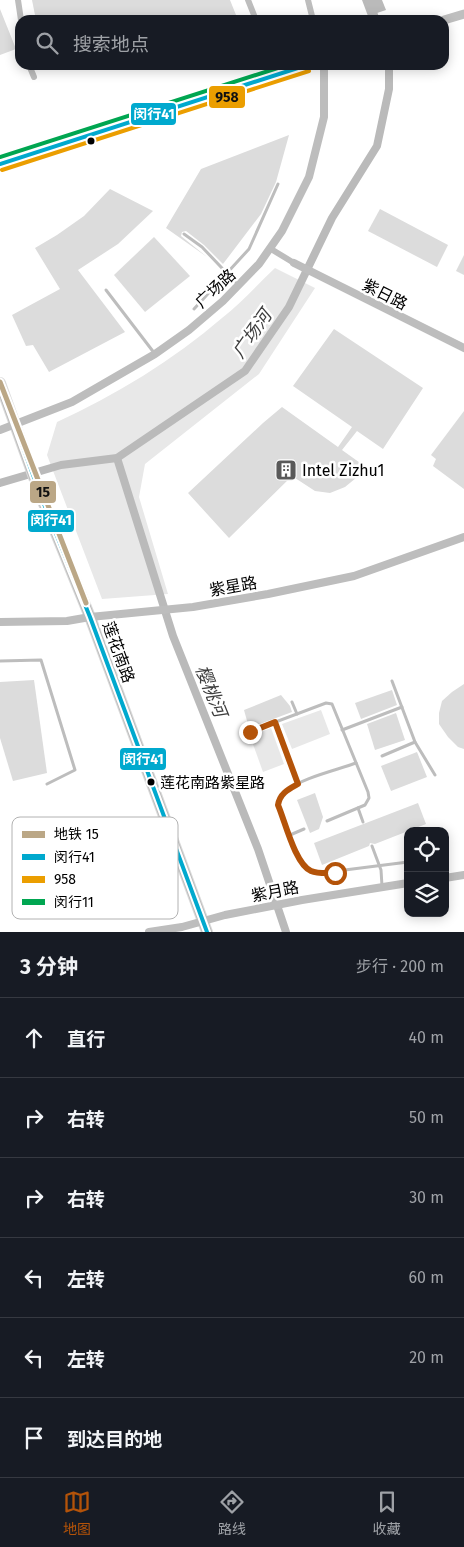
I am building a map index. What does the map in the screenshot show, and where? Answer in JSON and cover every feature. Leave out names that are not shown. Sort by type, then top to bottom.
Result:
[{"type":"main road","points":[[449,18],[464,14]]},
{"type":"main road","points":[[0,164],[291,70]]},
{"type":"main road","name":"莲花南路","points":[[0,383],[40,494],[90,617],[164,817]]},
{"type":"main road","name":"莲花南路","points":[[178,854],[207,932]]},
{"type":"street","points":[[18,0],[20,15]]},
{"type":"street","points":[[248,0],[254,15]]},
{"type":"street","points":[[308,0],[312,15]]},
{"type":"street","points":[[31,70],[34,77]]},
{"type":"street","points":[[276,70],[278,74]]},
{"type":"street","name":"广场路","points":[[0,430],[72,402],[155,354],[189,330],[259,264],[282,231],[309,177],[324,117],[324,70]]},
{"type":"street","points":[[271,249],[294,263]]},
{"type":"street","name":"紫日路","points":[[294,263],[464,348]]},
{"type":"street","name":"紫星路","points":[[0,622],[68,621],[90,617],[193,607],[354,576],[464,537]]},
{"type":"street","points":[[449,877],[464,874]]},
{"type":"street","name":"紫月路","points":[[149,932],[182,927],[302,900],[404,884]]},
{"type":"lane","points":[[194,309],[249,248],[278,184]]},
{"type":"lane","points":[[184,234],[202,247],[238,285]]},
{"type":"lane","points":[[106,290],[155,354]]},
{"type":"lane","points":[[0,661],[41,660],[75,770],[47,784]]},
{"type":"lane","points":[[392,681],[415,742],[435,775]]},
{"type":"lane","points":[[292,702],[297,714]]},
{"type":"lane","points":[[250,732],[326,703],[332,704],[368,792],[367,802],[364,805],[327,821]]},
{"type":"lane","points":[[342,730],[402,707]]},
{"type":"lane","points":[[275,722],[298,784]]},
{"type":"lane","points":[[382,756],[415,742]]},
{"type":"lane","points":[[356,763],[298,784],[285,791],[279,799],[278,805],[298,857],[303,866],[311,871],[321,873],[335,873],[404,863]]},
{"type":"lane","points":[[358,808],[363,822]]},
{"type":"lane","points":[[290,835],[304,829]]},
{"type":"lane","points":[[372,846],[379,867],[382,888]]},
{"type":"shaded area","points":[[362,0],[382,0],[386,10],[368,15]]},
{"type":"shaded area","points":[[275,268],[315,288],[259,374],[145,464],[139,497],[168,594],[102,599],[47,455],[57,422],[79,412],[143,376],[184,348],[229,312]]},
{"type":"shaded area","points":[[321,710],[330,734],[292,749],[282,724]]},
{"type":"shaded area","points":[[271,728],[284,764],[263,772],[250,736]]},
{"type":"building","points":[[32,0],[230,0],[236,15],[35,15]]},
{"type":"building","points":[[0,9],[15,49],[0,55]]},
{"type":"building","points":[[289,135],[276,182],[261,214],[223,264],[204,245],[186,231],[182,232],[181,236],[207,257],[166,228],[201,169]]},
{"type":"building","points":[[110,189],[153,211],[118,244],[78,270],[125,332],[49,372],[33,345],[26,346],[12,315],[60,289],[35,248],[84,216]]},
{"type":"building","points":[[380,209],[448,245],[437,267],[368,231]]},
{"type":"building","points":[[154,237],[190,276],[145,312],[114,275]]},
{"type":"building","points":[[464,255],[464,275],[456,271]]},
{"type":"building","points":[[334,329],[423,388],[383,449],[357,431],[342,450],[363,465],[356,478],[345,487],[330,493],[315,491],[292,476],[229,538],[188,493],[263,423],[282,407],[338,447],[352,427],[293,386]]},
{"type":"building","points":[[464,411],[464,489],[433,466],[436,459],[431,455]]},
{"type":"building","points":[[34,680],[47,773],[13,781],[0,738],[0,682]]},
{"type":"building","points":[[464,684],[464,749],[458,747],[448,737],[439,724],[439,713],[442,701]]},
{"type":"building","points":[[392,690],[397,705],[361,719],[355,703]]},
{"type":"building","points":[[281,695],[290,706],[292,712],[249,728],[244,710]]},
{"type":"building","points":[[396,713],[405,740],[375,750],[367,724]]},
{"type":"building","points":[[417,752],[427,777],[391,791],[381,766]]},
{"type":"building","points":[[315,793],[323,817],[319,829],[310,833],[297,800]]},
{"type":"building","points":[[418,803],[426,824],[418,827],[404,827],[404,833],[375,844],[370,843],[369,846],[322,865],[314,843]]},
{"type":"waterway","name":"广场河","points":[[368,0],[374,15]]},
{"type":"waterway","name":"广场河","points":[[0,483],[61,465],[117,458],[245,371],[289,307],[332,218],[377,146],[389,89],[389,70]]},
{"type":"waterway","name":"樱桃河","points":[[117,458],[173,636],[258,849],[286,932]]},
{"type":"metro line","name":"15","points":[[0,382],[86,603]]},
{"type":"transit line","name":"闵行11","points":[[0,157],[271,70]]},
{"type":"transit line","name":"闵行41","points":[[0,164],[291,70]]},
{"type":"transit line","name":"958","points":[[2,170],[309,71]]},
{"type":"transit line","name":"闵行41","points":[[0,383],[40,494],[90,617],[164,817]]},
{"type":"transit line","name":"闵行41","points":[[178,854],[207,932]]},
{"type":"place","name":"Intel Zizhu1","points":[[286,470]]},
{"type":"place","name":"莲花南路紫星路","points":[[151,782]]},
{"type":"route","points":[[250,732],[275,722],[298,784],[285,791],[279,799],[278,805],[298,857],[303,866],[311,871],[335,873]]}]
